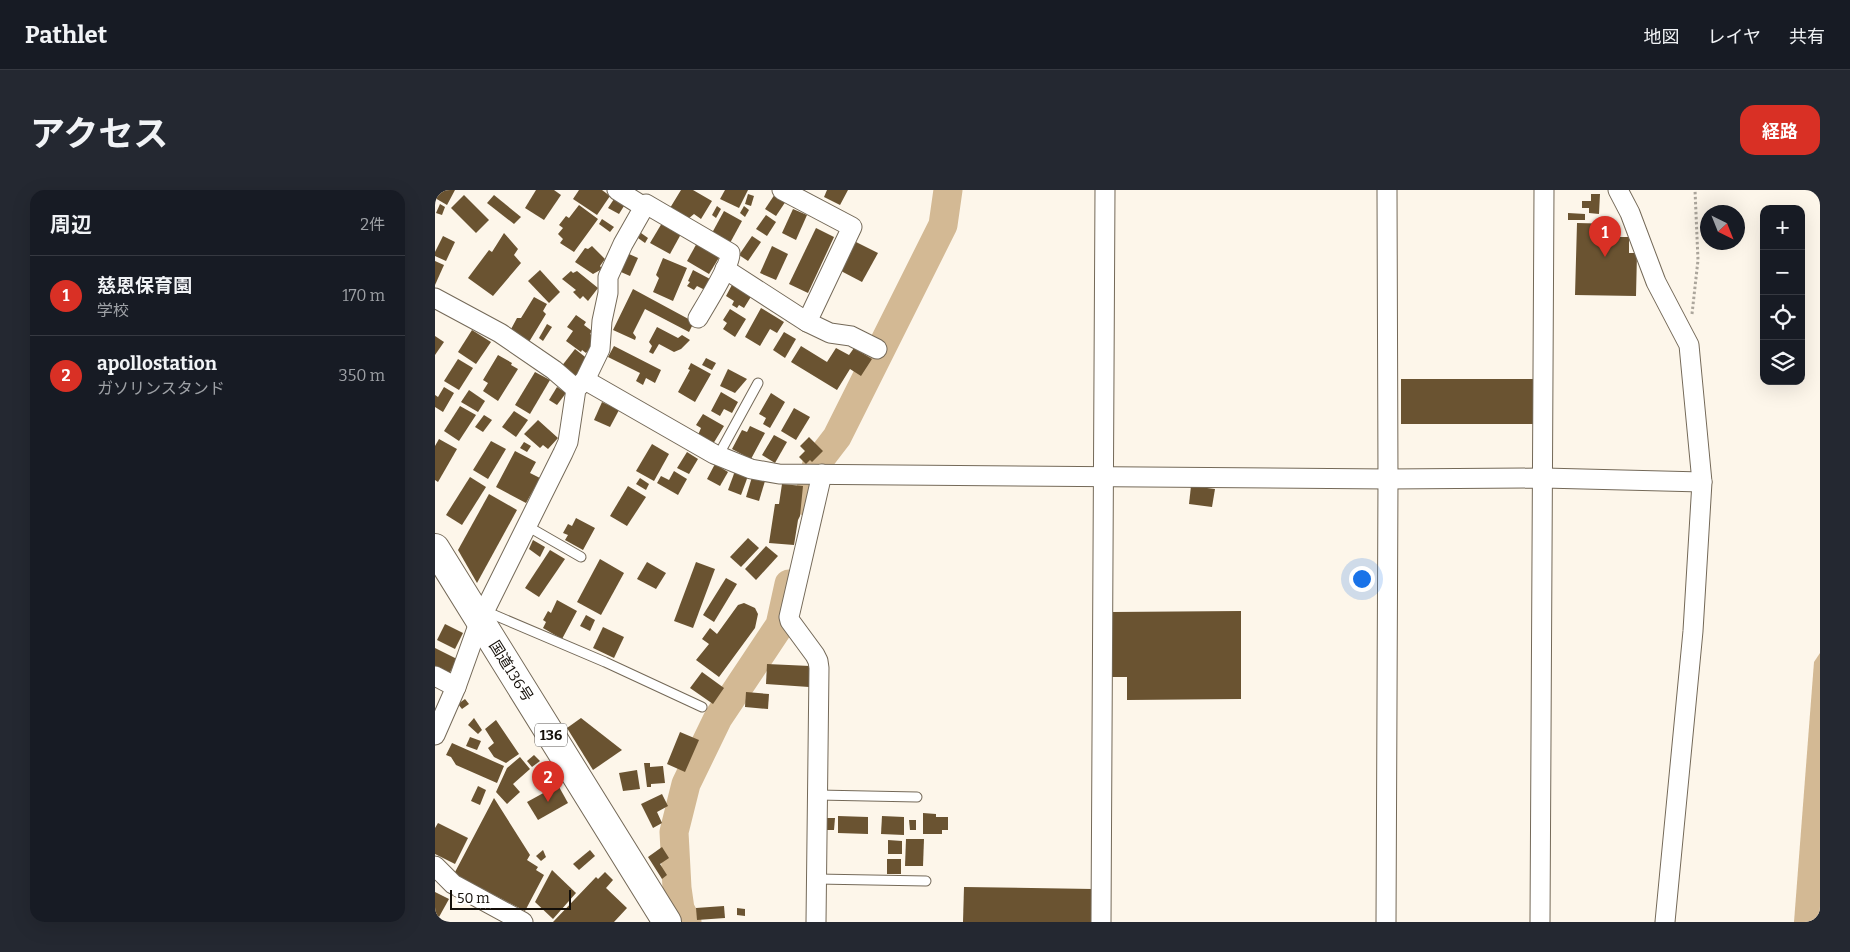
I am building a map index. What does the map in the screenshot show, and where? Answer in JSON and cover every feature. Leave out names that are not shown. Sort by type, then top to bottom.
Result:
[{"type":"highway","name":"国道136号","points":[[435,548],[482,616],[667,922]]},
{"type":"street","points":[[617,190],[648,200],[730,253],[731,256],[725,269],[698,318]]},
{"type":"street","points":[[782,190],[853,227],[807,322]]},
{"type":"street","points":[[1101,922],[1105,190]]},
{"type":"street","points":[[1386,922],[1387,190]]},
{"type":"street","points":[[1540,922],[1544,190]]},
{"type":"street","points":[[1618,190],[1630,212],[1656,282],[1689,345],[1702,482],[1693,631],[1665,922]]},
{"type":"street","points":[[435,735],[457,687],[482,616],[568,442],[580,384],[600,349],[602,321],[608,293],[608,277],[623,244],[648,200]]},
{"type":"street","points":[[725,269],[807,322],[830,333],[851,336],[877,349]]},
{"type":"street","points":[[435,298],[500,333],[554,370],[580,384],[718,456],[766,473],[1388,479],[1543,478],[1702,482]]},
{"type":"street","points":[[817,922],[818,662],[790,621],[789,616],[822,474]]},
{"type":"street","points":[[435,676],[457,687]]},
{"type":"street","points":[[435,866],[453,884],[523,922]]},
{"type":"lane","points":[[718,456],[758,383]]},
{"type":"lane","points":[[527,526],[581,557]]},
{"type":"lane","points":[[482,616],[605,662],[702,707]]},
{"type":"lane","points":[[817,794],[917,796]]},
{"type":"lane","points":[[817,879],[926,881]]},
{"type":"path","points":[[1689,345],[1697,260],[1695,190]]},
{"type":"shaded area","points":[[1820,653],[1820,922],[1794,922],[1814,662]]},
{"type":"building","points":[[435,190],[455,190],[447,205],[435,198]]},
{"type":"building","points":[[536,190],[554,190],[561,195],[544,220],[525,208]]},
{"type":"building","points":[[579,190],[602,190],[610,196],[597,215],[573,199]]},
{"type":"building","points":[[681,190],[693,190],[712,201],[701,219],[694,214],[688,219],[670,208]]},
{"type":"building","points":[[725,190],[748,190],[739,208],[720,199]]},
{"type":"building","points":[[827,190],[848,190],[840,205],[824,197]]},
{"type":"building","points":[[748,194],[754,196],[751,206],[745,204]]},
{"type":"building","points":[[775,194],[786,201],[776,216],[765,209]]},
{"type":"building","points":[[1591,194],[1600,194],[1599,214],[1589,213],[1589,208],[1582,208],[1582,201],[1591,201]]},
{"type":"building","points":[[464,195],[489,220],[476,233],[451,208]]},
{"type":"building","points":[[494,195],[521,217],[514,224],[487,203]]},
{"type":"building","points":[[614,199],[624,206],[619,214],[608,208]]},
{"type":"building","points":[[440,204],[445,207],[442,215],[436,213]]},
{"type":"building","points":[[579,205],[598,219],[574,252],[560,243],[563,239],[558,234],[563,228],[559,225],[566,216],[569,218]]},
{"type":"building","points":[[717,206],[721,209],[716,218],[712,215]]},
{"type":"building","points":[[744,206],[749,210],[745,217],[740,213]]},
{"type":"building","points":[[793,209],[807,215],[796,240],[782,233]]},
{"type":"building","points":[[724,211],[742,221],[730,243],[712,233]]},
{"type":"building","points":[[1568,213],[1585,214],[1585,220],[1568,220]]},
{"type":"building","points":[[766,215],[776,222],[767,236],[756,229]]},
{"type":"building","points":[[602,219],[614,227],[610,232],[599,224]]},
{"type":"building","points":[[662,223],[681,234],[670,254],[650,243]]},
{"type":"building","points":[[1577,223],[1617,224],[1617,237],[1629,237],[1629,253],[1637,253],[1636,296],[1575,295]]},
{"type":"building","points":[[816,228],[834,237],[808,293],[789,284]]},
{"type":"building","points":[[504,233],[518,249],[514,255],[521,263],[493,296],[468,278],[489,250],[492,252]]},
{"type":"building","points":[[641,233],[648,238],[645,243],[638,238]]},
{"type":"building","points":[[443,236],[455,242],[446,261],[435,256]]},
{"type":"building","points":[[752,236],[761,242],[748,261],[739,255]]},
{"type":"building","points":[[856,242],[878,253],[862,282],[841,271]]},
{"type":"building","points":[[697,243],[720,256],[709,274],[687,261]]},
{"type":"building","points":[[592,246],[605,259],[600,266],[602,269],[593,274],[575,262],[585,248],[588,249]]},
{"type":"building","points":[[772,246],[788,254],[776,280],[760,273]]},
{"type":"building","points":[[629,254],[638,258],[630,276],[621,272]]},
{"type":"building","points":[[663,258],[687,268],[673,301],[653,292],[659,278],[656,275]]},
{"type":"building","points":[[435,261],[444,265],[435,285]]},
{"type":"building","points":[[540,270],[560,292],[549,303],[528,281]]},
{"type":"building","points":[[693,270],[710,279],[705,290],[697,286],[694,290],[687,286]]},
{"type":"building","points":[[571,271],[573,273],[577,271],[598,288],[588,301],[583,296],[580,299],[573,292],[576,290],[562,279]]},
{"type":"building","points":[[733,283],[752,295],[744,308],[739,305],[737,308],[732,305],[734,301],[726,296]]},
{"type":"building","points":[[633,289],[694,322],[689,332],[645,309],[633,333],[636,337],[635,340],[613,330]]},
{"type":"building","points":[[534,297],[547,304],[543,311],[546,314],[529,342],[510,331],[517,318],[521,318]]},
{"type":"building","points":[[761,308],[784,322],[777,333],[770,329],[760,346],[745,337]]},
{"type":"building","points":[[730,309],[746,319],[735,337],[723,329],[727,323],[723,320]]},
{"type":"building","points":[[576,315],[586,322],[584,325],[592,331],[590,334],[597,339],[586,353],[582,350],[581,352],[566,341],[573,331],[567,327]]},
{"type":"building","points":[[547,324],[552,327],[543,341],[539,338]]},
{"type":"building","points":[[657,327],[678,338],[682,335],[690,340],[681,349],[674,352],[659,344],[653,354],[649,352],[652,346],[649,342]]},
{"type":"building","points":[[472,330],[491,342],[476,364],[458,352]]},
{"type":"building","points":[[784,332],[796,339],[785,358],[773,350]]},
{"type":"building","points":[[435,336],[444,342],[435,355]]},
{"type":"building","points":[[614,346],[661,370],[655,383],[646,378],[643,385],[636,381],[640,373],[608,357]]},
{"type":"building","points":[[801,346],[827,362],[836,348],[849,355],[854,348],[872,359],[861,376],[850,369],[837,390],[791,362]]},
{"type":"building","points":[[575,349],[589,360],[575,378],[561,367]]},
{"type":"building","points":[[498,355],[518,369],[498,401],[483,391],[488,383],[483,380]]},
{"type":"building","points":[[706,358],[716,363],[712,370],[702,365]]},
{"type":"building","points":[[458,359],[473,368],[459,390],[444,381]]},
{"type":"building","points":[[691,363],[711,374],[695,402],[678,392],[690,370],[688,369]]},
{"type":"building","points":[[728,369],[747,379],[735,393],[720,386]]},
{"type":"building","points":[[535,372],[550,380],[530,414],[515,405]]},
{"type":"building","points":[[1401,379],[1537,379],[1537,424],[1401,424]]},
{"type":"building","points":[[444,387],[454,393],[443,412],[435,407],[435,395],[438,397]]},
{"type":"building","points":[[557,387],[566,393],[557,405],[549,400]]},
{"type":"building","points":[[469,390],[485,401],[478,412],[461,402]]},
{"type":"building","points":[[721,392],[738,402],[732,413],[724,409],[720,416],[711,411]]},
{"type":"building","points":[[771,393],[785,402],[770,428],[763,424],[766,418],[759,414]]},
{"type":"building","points":[[602,402],[619,410],[610,427],[594,420]]},
{"type":"building","points":[[460,406],[476,415],[459,441],[444,431]]},
{"type":"building","points":[[794,408],[810,417],[796,440],[781,431]]},
{"type":"building","points":[[514,411],[528,420],[516,437],[502,427]]},
{"type":"building","points":[[703,414],[724,426],[713,444],[698,435],[701,428],[696,425]]},
{"type":"building","points":[[484,415],[492,420],[483,432],[475,427]]},
{"type":"building","points":[[538,420],[558,438],[548,449],[543,445],[540,448],[524,434]]},
{"type":"building","points":[[750,426],[765,433],[751,459],[732,449],[742,430],[747,432]]},
{"type":"building","points":[[774,435],[787,442],[775,463],[762,455]]},
{"type":"building","points":[[809,437],[823,451],[812,462],[810,460],[806,464],[799,457],[805,451],[800,446]]},
{"type":"building","points":[[439,439],[457,449],[438,482],[435,480],[435,446]]},
{"type":"building","points":[[491,441],[506,449],[488,479],[473,470]]},
{"type":"building","points":[[524,442],[531,446],[527,452],[520,448]]},
{"type":"building","points":[[652,444],[669,454],[654,481],[636,471]]},
{"type":"building","points":[[515,451],[536,462],[530,473],[540,478],[526,503],[496,487]]},
{"type":"building","points":[[687,452],[698,459],[689,474],[677,468]]},
{"type":"building","points":[[715,464],[728,472],[720,486],[707,479]]},
{"type":"building","points":[[674,471],[687,479],[678,495],[657,483],[661,476],[669,480]]},
{"type":"building","points":[[735,471],[748,476],[741,495],[728,490]]},
{"type":"building","points":[[470,477],[486,487],[462,525],[446,515]]},
{"type":"building","points":[[752,477],[765,481],[759,501],[746,497]]},
{"type":"building","points":[[640,478],[649,484],[646,490],[636,484]]},
{"type":"building","points":[[782,484],[803,486],[800,516],[794,545],[769,543],[775,504],[779,504]]},
{"type":"building","points":[[628,486],[646,497],[627,526],[610,516]]},
{"type":"building","points":[[1191,486],[1215,489],[1212,507],[1189,504]]},
{"type":"building","points":[[489,494],[517,510],[477,583],[458,550]]},
{"type":"building","points":[[576,518],[595,528],[583,550],[565,540],[568,535],[563,533],[568,524],[572,526]]},
{"type":"building","points":[[748,538],[759,548],[741,567],[730,557]]},
{"type":"building","points":[[533,540],[545,547],[540,557],[529,549]]},
{"type":"building","points":[[766,546],[778,556],[756,580],[745,569]]},
{"type":"building","points":[[550,550],[565,559],[539,597],[525,588]]},
{"type":"building","points":[[600,559],[624,573],[601,615],[577,602]]},
{"type":"building","points":[[647,562],[666,573],[656,589],[637,579]]},
{"type":"building","points":[[696,562],[715,569],[693,628],[674,621]]},
{"type":"building","points":[[726,578],[737,584],[714,622],[703,615]]},
{"type":"building","points":[[557,600],[577,611],[562,639],[543,628],[546,622],[543,620],[548,611],[551,613]]},
{"type":"building","points":[[744,603],[755,608],[758,614],[755,628],[719,677],[696,660],[709,644],[702,639],[710,628],[717,634],[738,605]]},
{"type":"building","points":[[1241,611],[1241,699],[1127,700],[1127,677],[1112,677],[1112,612]]},
{"type":"building","points":[[586,615],[595,620],[590,631],[580,626]]},
{"type":"building","points":[[445,624],[463,633],[455,649],[437,640]]},
{"type":"building","points":[[603,627],[624,637],[614,658],[593,648]]},
{"type":"building","points":[[435,648],[457,659],[448,676],[435,669]]},
{"type":"building","points":[[767,664],[810,666],[809,687],[766,684]]},
{"type":"building","points":[[702,672],[724,688],[713,704],[690,688]]},
{"type":"building","points":[[746,692],[769,694],[768,709],[745,707]]},
{"type":"building","points":[[465,699],[469,704],[462,709],[458,704]]},
{"type":"building","points":[[474,718],[482,730],[478,734],[468,725]]},
{"type":"building","points":[[581,718],[622,750],[593,770],[567,728]]},
{"type":"building","points":[[496,720],[519,754],[506,763],[494,757],[488,748],[494,743],[485,729]]},
{"type":"building","points":[[680,732],[699,740],[685,772],[667,764]]},
{"type":"building","points":[[470,737],[481,741],[477,750],[466,746]]},
{"type":"building","points":[[452,743],[504,766],[497,783],[456,765],[451,757],[446,755]]},
{"type":"building","points":[[534,755],[540,761],[532,767],[527,761]]},
{"type":"building","points":[[520,757],[530,769],[513,784],[520,792],[507,804],[496,792],[507,768]]},
{"type":"building","points":[[644,763],[650,763],[650,767],[663,766],[665,783],[651,784],[651,787],[647,787]]},
{"type":"building","points":[[637,770],[640,789],[623,791],[619,773]]},
{"type":"building","points":[[558,785],[568,803],[538,820],[527,802]]},
{"type":"building","points":[[478,786],[486,790],[480,805],[471,801]]},
{"type":"building","points":[[662,794],[668,806],[657,812],[662,823],[653,828],[641,804]]},
{"type":"building","points":[[494,798],[530,855],[527,860],[538,867],[536,870],[544,875],[525,911],[454,874]]},
{"type":"building","points":[[923,813],[936,814],[936,817],[948,817],[948,830],[942,830],[942,834],[923,834]]},
{"type":"building","points":[[838,816],[868,817],[868,834],[838,833]]},
{"type":"building","points":[[882,816],[904,817],[904,835],[881,834]]},
{"type":"building","points":[[827,818],[835,818],[834,830],[827,830]]},
{"type":"building","points":[[909,820],[916,820],[916,830],[910,830]]},
{"type":"building","points":[[438,823],[468,838],[455,864],[435,854],[435,828]]},
{"type":"building","points":[[906,839],[924,839],[923,866],[905,866]]},
{"type":"building","points":[[888,840],[902,841],[902,854],[888,854]]},
{"type":"building","points":[[662,847],[669,858],[660,864],[667,875],[662,879],[648,857]]},
{"type":"building","points":[[543,850],[546,857],[541,861],[536,856]]},
{"type":"building","points":[[590,850],[595,856],[579,870],[573,864]]},
{"type":"building","points":[[887,859],[901,859],[901,874],[887,874]]},
{"type":"building","points":[[552,870],[576,893],[553,919],[535,902]]},
{"type":"building","points":[[605,872],[613,880],[606,888],[627,908],[614,922],[553,922],[596,877],[598,879]]},
{"type":"building","points":[[964,887],[1093,889],[1093,922],[963,922]]},
{"type":"building","points":[[435,892],[449,899],[439,917],[435,915]]},
{"type":"building","points":[[724,906],[725,918],[697,920],[696,908]]},
{"type":"building","points":[[737,908],[745,909],[745,916],[737,915]]},
{"type":"waterway","points":[[808,502],[817,463],[837,437],[943,225],[948,190]]},
{"type":"waterway","points":[[687,922],[680,909],[674,832],[686,784],[718,718],[780,625],[789,584]]},
{"type":"place","name":"慈恩保育園","points":[[1605,257]]},
{"type":"place","name":"apollostation","points":[[548,802]]}]
